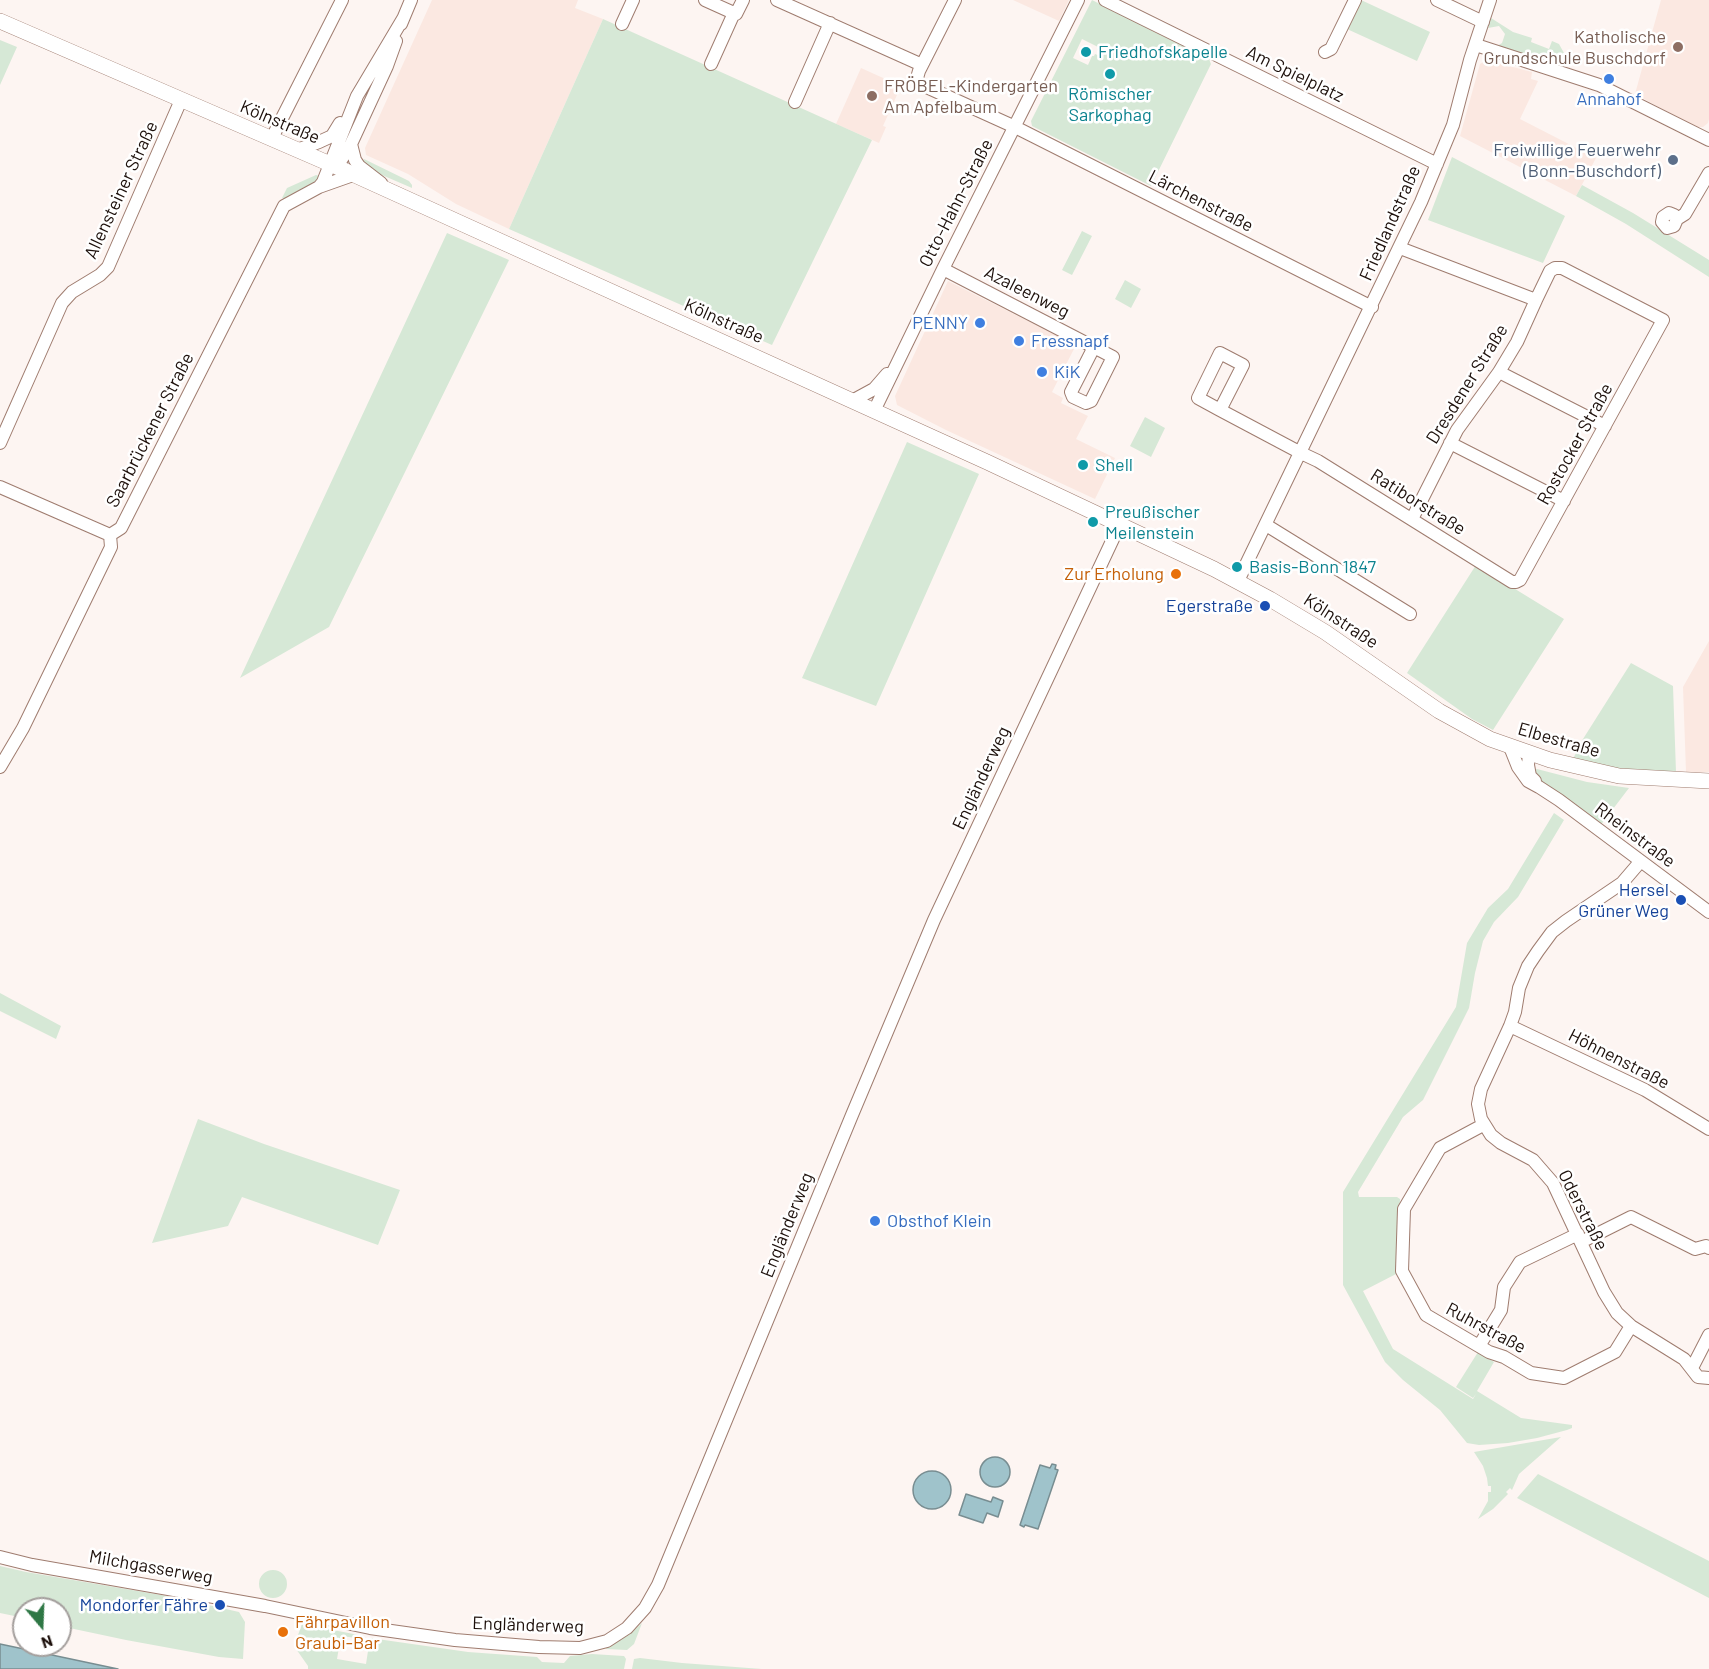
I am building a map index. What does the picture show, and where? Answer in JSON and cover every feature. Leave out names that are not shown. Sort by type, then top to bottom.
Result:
[{"type":"main road","name":"Kölnstraße","points":[[0,21],[272,138],[997,466],[1120,524],[1238,581],[1325,632],[1413,693]]},
{"type":"main road","name":"Elbestraße","points":[[1413,693],[1463,725],[1529,754],[1619,776],[1709,781]]},
{"type":"street","points":[[272,138],[342,0]]},
{"type":"street","points":[[318,187],[351,144],[387,66],[411,0]]},
{"type":"street","points":[[622,24],[633,0]]},
{"type":"street","points":[[705,0],[734,13]]},
{"type":"street","points":[[711,64],[734,13],[736,14],[743,0]]},
{"type":"street","points":[[777,0],[922,65],[955,0]]},
{"type":"street","name":"Otto-Hahn-Straße","points":[[874,411],[1078,0]]},
{"type":"street","name":"Am Spielplatz","points":[[1105,0],[1437,164]]},
{"type":"street","points":[[1325,52],[1331,49],[1355,0]]},
{"type":"street","points":[[1437,0],[1483,21]]},
{"type":"street","name":"Friedlandstraße","points":[[1238,581],[1372,307],[1437,164],[1456,116],[1470,60],[1490,0]]},
{"type":"street","points":[[297,150],[332,136],[404,17]]},
{"type":"street","points":[[795,102],[830,23]]},
{"type":"street","points":[[1476,45],[1599,85],[1709,140]]},
{"type":"street","name":"Lärchenstraße","points":[[922,65],[917,78],[920,84],[1015,127],[1372,307]]},
{"type":"street","points":[[333,166],[357,96]]},
{"type":"street","name":"Allensteiner Straße","points":[[0,443],[62,303],[72,292],[100,275],[108,267],[181,100]]},
{"type":"street","points":[[351,144],[359,166],[399,196]]},
{"type":"street","points":[[1677,219],[1685,213],[1709,173]]},
{"type":"street","name":"Saarbrückener Straße","points":[[0,767],[23,728],[111,547],[110,536],[121,528],[284,206],[318,187],[353,175]]},
{"type":"street","points":[[1400,248],[1536,300]]},
{"type":"street","name":"Dresdener Straße","points":[[1412,519],[1457,430],[1499,372],[1517,342],[1550,272],[1555,268],[1562,268],[1663,320]]},
{"type":"street","name":"Azaleenweg","points":[[943,269],[1094,347]]},
{"type":"street","name":"Rostocker Straße","points":[[1516,582],[1522,579],[1663,320]]},
{"type":"street","points":[[1220,410],[1243,365],[1220,353],[1198,398],[1220,410],[1301,453]]},
{"type":"street","name":"Otto-Hahn-Straße","points":[[852,401],[874,389],[899,359]]},
{"type":"street","points":[[1499,372],[1605,426]]},
{"type":"street","points":[[1450,443],[1564,501]]},
{"type":"street","name":"Ratiborstraße","points":[[1301,453],[1318,461],[1512,582],[1516,582]]},
{"type":"street","points":[[0,487],[110,536]]},
{"type":"street","name":"Engländerweg","points":[[295,1612],[370,1628],[455,1640],[573,1648],[589,1647],[616,1636],[627,1628],[645,1608],[658,1585],[934,920],[1120,524]]},
{"type":"street","points":[[1266,525],[1410,614]]},
{"type":"street","name":"Rheinstraße","points":[[1510,747],[1528,782],[1539,787],[1709,912]]},
{"type":"street","points":[[1529,754],[1530,776],[1539,787]]},
{"type":"street","points":[[1484,1125],[1478,1100],[1481,1089],[1510,1026],[1519,988],[1538,951],[1552,932],[1622,883],[1640,862]]},
{"type":"street","name":"Höhnenstraße","points":[[1510,1026],[1645,1090],[1709,1129]]},
{"type":"street","name":"Oderstraße","points":[[1484,1125],[1491,1136],[1533,1160],[1553,1183],[1604,1292],[1617,1312],[1631,1326],[1684,1359],[1698,1377],[1709,1378]]},
{"type":"street","name":"Ruhrstraße","points":[[1484,1125],[1440,1148],[1404,1209],[1402,1271],[1426,1315],[1489,1352],[1504,1357],[1531,1373],[1564,1378],[1615,1352],[1631,1326]]},
{"type":"street","points":[[1479,1346],[1501,1310],[1504,1287],[1520,1262],[1631,1217],[1695,1249],[1706,1246],[1709,1248]]},
{"type":"street","points":[[1692,1368],[1709,1335]]},
{"type":"street","name":"Milchgasserweg","points":[[0,1557],[32,1565],[295,1612]]},
{"type":"shaded area","points":[[432,0],[578,0],[575,8],[603,19],[509,229],[456,204],[408,174],[366,155],[365,148]]},
{"type":"shaded area","points":[[1013,0],[1069,0],[1059,21]]},
{"type":"shaded area","name":"Katholische Grundschule Buschdorf","points":[[1661,0],[1709,0],[1709,119],[1703,127],[1695,127],[1635,94]]},
{"type":"shaded area","points":[[1486,60],[1532,72],[1531,79],[1538,81],[1520,119],[1596,158],[1576,196],[1460,136],[1480,64]]},
{"type":"shaded area","name":"FRÖBEL-Kindergarten Am Apfelbaum","points":[[861,68],[901,86],[883,126],[886,127],[879,143],[836,124]]},
{"type":"shaded area","points":[[948,281],[1076,345],[1052,392],[1063,398],[1061,403],[1088,416],[1076,439],[1115,458],[1095,499],[897,405],[895,396]]},
{"type":"shaded area","points":[[1709,641],[1709,772],[1686,772],[1683,687]]},
{"type":"green space","points":[[1092,0],[1209,59],[1211,64],[1151,186],[1032,126],[1031,121]],"holes":[[[1082,39],[1098,47],[1097,50],[1104,54],[1102,57],[1095,54],[1092,56],[1088,65],[1073,58]]]},
{"type":"green space","points":[[1361,0],[1430,32],[1417,61],[1347,29]]},
{"type":"green space","points":[[1491,18],[1513,32],[1532,38],[1531,42],[1549,49],[1552,41],[1559,44],[1564,53],[1562,62],[1556,65],[1497,46],[1502,43],[1505,34],[1499,26],[1488,28]]},
{"type":"green space","points":[[603,19],[872,140],[772,345],[509,229]]},
{"type":"green space","points":[[0,40],[17,47],[0,85]]},
{"type":"green space","points":[[1452,157],[1565,216],[1543,263],[1428,220]]},
{"type":"green space","points":[[364,159],[409,181],[412,188],[375,172],[363,161]]},
{"type":"green space","points":[[316,175],[320,176],[318,182],[286,199],[282,198],[287,188]]},
{"type":"green space","points":[[1582,185],[1633,213],[1709,260],[1709,277],[1626,224],[1576,196]]},
{"type":"green space","points":[[1082,231],[1092,236],[1072,275],[1062,270]]},
{"type":"green space","points":[[447,233],[509,260],[329,627],[240,678]]},
{"type":"green space","points":[[1125,280],[1141,289],[1131,308],[1115,299]]},
{"type":"green space","points":[[1145,417],[1165,428],[1151,457],[1130,446]]},
{"type":"green space","points":[[907,442],[979,474],[876,706],[802,678]]},
{"type":"green space","points":[[1476,565],[1564,619],[1493,730],[1472,719],[1407,673]]},
{"type":"green space","points":[[1631,663],[1673,686],[1676,772],[1623,770],[1573,759]]},
{"type":"green space","points":[[1534,770],[1587,782],[1629,788],[1600,826],[1583,811],[1538,780]]},
{"type":"green space","points":[[1554,813],[1564,820],[1518,897],[1494,922],[1483,941],[1469,1008],[1423,1100],[1403,1117],[1358,1192],[1359,1197],[1397,1197],[1400,1199],[1398,1273],[1363,1291],[1393,1349],[1473,1399],[1476,1394],[1473,1398],[1456,1387],[1478,1352],[1494,1362],[1477,1391],[1521,1418],[1572,1425],[1572,1428],[1567,1430],[1537,1438],[1479,1445],[1467,1443],[1440,1410],[1385,1362],[1343,1285],[1343,1192],[1456,1007],[1467,943],[1488,908],[1508,889]]},
{"type":"green space","points":[[0,993],[61,1026],[56,1039],[0,1011]]},
{"type":"green space","points":[[198,1119],[400,1190],[378,1245],[242,1197],[228,1226],[152,1243]]},
{"type":"green space","points":[[1561,1437],[1519,1474],[1512,1490],[1510,1488],[1506,1492],[1508,1494],[1493,1509],[1478,1519],[1488,1501],[1491,1486],[1488,1486],[1483,1466],[1474,1452]]},
{"type":"green space","points":[[1538,1474],[1709,1561],[1709,1598],[1517,1498]]},
{"type":"green space","points":[[0,1566],[173,1597],[239,1612],[245,1622],[243,1659],[219,1657],[72,1629],[72,1597],[12,1597],[12,1616],[0,1613]]},
{"type":"green space","points":[[273,1570],[283,1574],[287,1584],[283,1594],[273,1598],[263,1594],[259,1584],[263,1574]]},
{"type":"green space","points":[[642,1623],[634,1644],[627,1650],[605,1649],[630,1634]]},
{"type":"green space","points":[[302,1624],[364,1636],[364,1639],[341,1636],[337,1659],[366,1664],[370,1638],[468,1652],[537,1657],[542,1662],[564,1663],[570,1656],[592,1654],[624,1656],[626,1659],[624,1669],[308,1669],[294,1646]]},
{"type":"green space","points":[[634,1659],[762,1669],[632,1669]]},
{"type":"water","points":[[995,1457],[1001,1458],[1009,1466],[1009,1478],[1001,1486],[995,1487],[989,1486],[981,1478],[980,1472],[981,1466],[989,1458]]},
{"type":"water","points":[[1052,1464],[1056,1465],[1055,1469],[1058,1470],[1038,1529],[1025,1525],[1024,1527],[1020,1525],[1040,1465],[1050,1468]]},
{"type":"water","points":[[932,1471],[946,1476],[951,1490],[946,1504],[932,1509],[918,1504],[913,1490],[918,1476]]},
{"type":"water","points":[[966,1494],[991,1502],[993,1497],[1003,1501],[998,1517],[987,1513],[983,1523],[959,1515]]},
{"type":"water","points":[[0,1644],[12,1647],[12,1657],[61,1657],[118,1669],[0,1669]]},
{"type":"place","name":"Katholische Grundschule Buschdorf","points":[[1678,47]]},
{"type":"place","name":"Friedhofskapelle","points":[[1086,52]]},
{"type":"place","name":"Römischer Sarkophag","points":[[1110,74]]},
{"type":"place","name":"Annahof","points":[[1609,79]]},
{"type":"place","name":"FRÖBEL-Kindergarten Am Apfelbaum","points":[[872,96]]},
{"type":"place","name":"Freiwillige Feuerwehr (Bonn-Buschdorf)","points":[[1673,160]]},
{"type":"place","name":"PENNY","points":[[980,323]]},
{"type":"place","name":"Fressnapf","points":[[1019,341]]},
{"type":"place","name":"KiK","points":[[1042,372]]},
{"type":"place","name":"Shell","points":[[1083,465]]},
{"type":"place","name":"Preußischer Meilenstein","points":[[1093,522]]},
{"type":"place","name":"Basis-Bonn 1847","points":[[1237,567]]},
{"type":"place","name":"Zur Erholung","points":[[1176,574]]},
{"type":"place","name":"Egerstraße","points":[[1265,606]]},
{"type":"place","name":"Hersel Grüner Weg","points":[[1681,900]]},
{"type":"place","name":"Obsthof Klein","points":[[875,1221]]},
{"type":"place","name":"Mondorfer Fähre","points":[[220,1605]]},
{"type":"place","name":"Fährpavillon Graubi-Bar","points":[[283,1632]]}]
